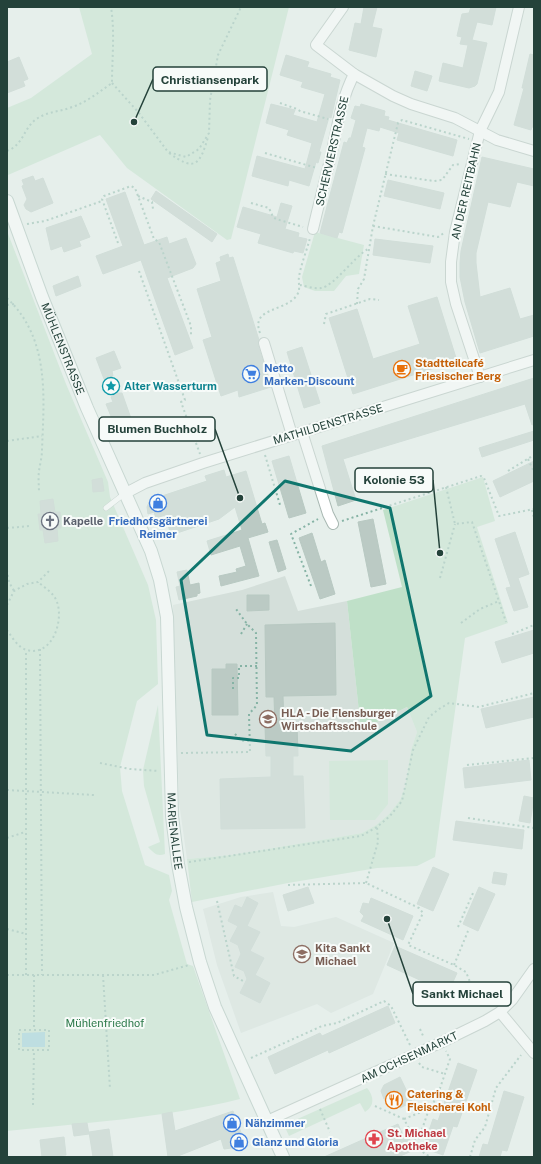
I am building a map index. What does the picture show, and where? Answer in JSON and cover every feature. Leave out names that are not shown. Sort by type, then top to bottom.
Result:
[{"type":"main road","name":"MÜHLENSTRASSE","points":[[8,206],[45,304],[124,494]]},
{"type":"main road","name":"MARIENALLEE","points":[[124,494],[151,551],[162,587],[167,617],[172,816],[178,864],[200,962],[215,1007],[284,1157]]},
{"type":"street","points":[[343,7],[316,45],[354,74],[411,104],[455,118],[497,140],[534,151]]},
{"type":"street","name":"AN DER REITBAHN","points":[[480,377],[456,304],[451,282],[451,262],[455,232],[480,132],[499,92],[519,7]]},
{"type":"street","name":"SCHERVIERSTRASSE","points":[[313,230],[344,95],[354,74]]},
{"type":"street","points":[[264,343],[292,435]]},
{"type":"street","name":"MATHILDENSTRASSE","points":[[124,494],[145,483],[203,463],[534,360]]},
{"type":"street","points":[[302,432],[328,514],[333,524]]},
{"type":"street","name":"AM OCHSENMARKT","points":[[267,1121],[442,1042],[500,1012],[522,988],[534,969]]},
{"type":"street","points":[[500,1012],[531,1050]]},
{"type":"lane","points":[[106,508],[124,494]]},
{"type":"path","points":[[111,7],[114,51],[112,83],[139,113],[168,152],[183,163],[189,164],[198,162],[203,154],[209,133],[210,100],[218,56],[241,7]]},
{"type":"path","points":[[7,151],[13,149],[21,142],[30,125],[36,119],[50,112],[71,108],[84,102],[112,83]]},
{"type":"path","points":[[280,103],[300,111],[337,122]]},
{"type":"path","points":[[357,304],[356,296],[358,288],[364,279],[373,226],[398,123],[402,120],[462,137]]},
{"type":"path","points":[[168,152],[186,157],[199,149],[209,133]]},
{"type":"path","points":[[265,153],[327,171]]},
{"type":"path","points":[[385,174],[427,180],[442,180],[449,170],[458,163]]},
{"type":"path","points":[[16,226],[45,221],[102,201],[104,196],[131,186],[135,188],[154,239],[159,242],[189,319],[191,335]]},
{"type":"path","points":[[138,196],[152,202],[153,209]]},
{"type":"path","points":[[102,201],[118,243]]},
{"type":"path","points":[[251,203],[269,208],[276,219],[313,230],[299,277],[300,285],[296,296],[289,303],[266,313],[259,319],[258,325],[264,343]]},
{"type":"path","points":[[373,226],[438,237],[447,230],[455,232]]},
{"type":"path","points":[[300,285],[315,288],[328,286],[360,253],[368,249]]},
{"type":"path","points":[[139,271],[177,376],[185,400],[180,402],[203,463]]},
{"type":"path","points":[[7,298],[14,304],[35,337],[43,369],[42,452],[38,473],[39,493]]},
{"type":"path","points":[[324,324],[326,314],[370,299],[379,300]]},
{"type":"path","points":[[7,305],[14,304]]},
{"type":"path","points":[[7,441],[42,436]]},
{"type":"path","points":[[262,444],[280,505]]},
{"type":"path","points":[[508,471],[534,454]]},
{"type":"path","points":[[528,459],[534,472]]},
{"type":"path","points":[[333,524],[481,476],[484,478],[499,516],[533,509],[534,518]]},
{"type":"path","points":[[440,578],[455,524],[446,487]]},
{"type":"path","points":[[311,586],[291,534],[328,514]]},
{"type":"path","points":[[455,524],[472,522],[506,622]]},
{"type":"path","points":[[7,528],[30,526]]},
{"type":"path","points":[[7,605],[14,591],[27,584],[38,582],[51,569]]},
{"type":"path","points":[[7,570],[9,582],[14,591]]},
{"type":"path","points":[[7,630],[19,645],[26,650],[40,649],[53,638],[59,626],[60,615],[57,601],[50,592],[38,582]]},
{"type":"path","points":[[461,623],[480,609],[498,601]]},
{"type":"path","points":[[170,753],[250,752],[249,714],[257,705],[256,633],[236,609]]},
{"type":"path","points":[[241,634],[247,624]]},
{"type":"path","points":[[512,634],[534,625]]},
{"type":"path","points":[[40,649],[42,975]]},
{"type":"path","points":[[26,650],[26,975]]},
{"type":"path","points":[[233,689],[233,678],[239,678],[239,666],[257,666]]},
{"type":"path","points":[[178,864],[361,836],[377,827],[390,816],[402,801],[413,750],[430,717],[439,709],[449,703],[479,707],[534,693]]},
{"type":"path","points":[[235,734],[242,741],[250,741]]},
{"type":"path","points":[[468,765],[534,758]]},
{"type":"path","points":[[100,763],[130,768],[170,770]]},
{"type":"path","points":[[7,790],[94,795]]},
{"type":"path","points":[[468,818],[534,828]]},
{"type":"path","points":[[366,882],[378,842],[377,827]]},
{"type":"path","points":[[7,838],[25,832]]},
{"type":"path","points":[[288,885],[366,882],[419,908],[422,912],[408,945],[454,965],[466,972],[472,987],[480,996]]},
{"type":"path","points":[[458,927],[473,893]]},
{"type":"path","points":[[217,901],[234,976],[243,981]]},
{"type":"path","points":[[7,929],[26,934]]},
{"type":"path","points":[[454,965],[468,931]]},
{"type":"path","points":[[7,975],[154,975],[200,962]]},
{"type":"path","points":[[34,975],[34,1030]]},
{"type":"path","points":[[104,975],[110,1089]]},
{"type":"path","points":[[240,1063],[322,1026],[337,1023],[384,1001],[391,1006],[414,1055],[422,1067],[445,1074]]},
{"type":"path","points":[[19,1030],[49,1030],[49,1050],[34,1050],[19,1050],[19,1030]]},
{"type":"path","points":[[416,1144],[429,1110],[437,1097],[450,1059],[442,1042]]},
{"type":"path","points":[[33,1105],[34,1050]]},
{"type":"path","points":[[470,1157],[475,1140],[485,1127],[496,1088],[531,1050]]},
{"type":"path","points":[[316,1099],[330,1132]]},
{"type":"path","points":[[375,1106],[404,1119],[420,1150],[430,1157]]},
{"type":"path","points":[[404,1119],[429,1110]]},
{"type":"highlighted area","points":[[285,481],[390,508],[431,696],[351,751],[207,735],[181,580]]},
{"type":"shaded area","name":"HLA - Die Flensburger Wirtschaftsschule","points":[[285,576],[298,611],[347,601],[361,730],[407,707],[417,732],[411,750],[405,787],[400,800],[389,814],[376,825],[362,833],[231,855],[187,859],[179,802],[173,605],[242,590]]},
{"type":"shaded area","name":"Kita Sankt Michael","points":[[273,892],[281,926],[294,927],[336,917],[394,943],[373,994],[331,1013],[317,1004],[241,1033],[217,965],[203,909],[241,897]]},
{"type":"green space","points":[[79,7],[289,7],[231,239],[227,240],[127,168],[100,135],[8,175],[7,108],[31,98],[92,54]]},
{"type":"green space","name":"Mühlenfriedhof","points":[[7,231],[66,384],[108,482],[110,497],[148,585],[156,620],[158,684],[137,701],[120,767],[122,791],[145,865],[169,875],[172,891],[169,900],[187,964],[193,966],[240,1099],[211,1106],[153,1115],[7,1131]]},
{"type":"green space","points":[[315,232],[364,245],[359,274],[346,276],[334,291],[315,291],[304,287],[302,277]]},
{"type":"green space","points":[[483,477],[495,521],[477,527],[508,623],[465,638],[435,857],[417,866],[377,868],[288,883],[192,902],[187,859],[231,855],[362,833],[376,825],[389,814],[400,800],[405,787],[411,750],[417,732],[407,707],[361,730],[347,601],[402,587],[383,510]]},
{"type":"green space","points":[[158,705],[165,854],[160,855],[154,853],[148,847],[160,842],[144,786],[143,770]]},
{"type":"green space","points":[[388,760],[388,804],[375,820],[330,820],[329,761]]},
{"type":"green space","points":[[367,1088],[371,1094],[372,1104],[371,1107],[365,1112],[360,1103],[289,1136],[284,1125]]},
{"type":"water","points":[[45,1032],[45,1047],[22,1047],[22,1033]]},
{"type":"building","points":[[364,7],[377,7],[372,27],[382,29],[376,57],[349,50],[355,23],[361,24]]},
{"type":"building","points":[[471,7],[496,7],[492,25],[477,22],[472,40],[487,43],[477,84],[469,88],[439,81],[443,63],[463,68],[468,45],[460,44],[462,37],[457,36],[462,14],[469,13]]},
{"type":"building","points":[[530,54],[534,55],[534,127],[532,127],[531,130],[514,125],[524,88],[522,88]]},
{"type":"building","points":[[286,55],[309,62],[307,67],[331,74],[330,77],[340,80],[331,118],[329,117],[319,152],[321,152],[318,163],[316,162],[309,186],[289,180],[288,186],[252,176],[257,156],[305,169],[312,143],[287,135],[289,130],[266,123],[271,104],[295,110],[293,115],[317,122],[325,94],[301,87],[303,82],[280,75]]},
{"type":"building","points":[[19,57],[28,79],[23,81],[25,86],[7,93],[7,62]]},
{"type":"building","points":[[415,71],[432,76],[427,91],[411,86]]},
{"type":"building","points":[[361,104],[385,111],[384,116],[389,117],[388,120],[457,140],[453,156],[397,140],[399,133],[380,127],[379,131],[367,128],[362,147],[365,148],[342,233],[339,232],[337,238],[320,233],[344,142],[347,143],[349,138],[351,138],[356,120],[351,118],[355,106],[360,107]]},
{"type":"building","points":[[482,157],[534,169],[534,186],[517,182],[510,207],[488,202],[476,253],[476,263],[480,297],[510,288],[520,319],[534,315],[534,336],[480,353],[465,302],[460,277],[460,263],[461,251]]},
{"type":"building","points":[[33,176],[35,181],[43,178],[53,203],[31,212],[26,209],[24,205],[27,199],[22,186],[24,185],[22,180]]},
{"type":"building","points":[[388,180],[444,193],[440,209],[384,196]]},
{"type":"building","points":[[156,191],[217,234],[212,242],[151,199]]},
{"type":"building","points":[[125,192],[144,245],[167,237],[169,244],[186,238],[196,264],[193,268],[167,278],[193,348],[175,355],[141,260],[103,274],[96,256],[123,246],[106,199]]},
{"type":"building","points":[[281,203],[292,206],[285,229],[299,233],[298,237],[307,239],[303,253],[294,251],[293,253],[258,243],[261,234],[237,227],[243,207],[277,217]]},
{"type":"building","points":[[81,216],[90,237],[79,241],[81,246],[64,252],[62,246],[51,250],[46,228]]},
{"type":"building","points":[[375,239],[433,246],[430,263],[373,255]]},
{"type":"building","points":[[228,254],[229,258],[233,257],[259,340],[258,345],[271,387],[239,397],[238,390],[221,396],[203,340],[212,337],[197,289],[221,281],[216,263],[221,261],[220,257]]},
{"type":"building","points":[[78,276],[81,286],[56,296],[53,286]]},
{"type":"building","points":[[437,297],[457,361],[353,394],[329,318],[357,309],[373,359],[420,344],[408,306]]},
{"type":"building","points":[[302,347],[320,403],[304,408],[287,352]]},
{"type":"building","points":[[114,351],[121,368],[112,371],[113,376],[104,379],[96,358]]},
{"type":"building","points":[[534,378],[534,424],[532,425],[525,404],[343,459],[356,500],[338,506],[322,446]]},
{"type":"building","points":[[118,393],[122,393],[133,424],[117,431],[106,404],[113,402],[111,397]]},
{"type":"building","points":[[534,431],[534,440],[482,457],[479,448]]},
{"type":"building","points":[[289,456],[306,513],[289,518],[272,461]]},
{"type":"building","points":[[534,461],[534,481],[500,497],[493,481]]},
{"type":"building","points":[[224,470],[226,477],[246,471],[262,524],[265,523],[268,532],[248,538],[259,576],[221,586],[219,576],[237,572],[236,569],[246,566],[240,546],[211,555],[207,541],[242,530],[235,507],[219,519],[171,535],[165,515],[156,518],[154,512],[148,514],[147,507],[150,500],[207,481],[205,476]]},
{"type":"building","points":[[102,478],[104,491],[93,492],[92,480]]},
{"type":"building","name":"Kapelle","points":[[53,499],[55,512],[60,512],[61,528],[57,528],[58,541],[45,543],[43,530],[40,530],[38,514],[41,514],[40,501]]},
{"type":"building","points":[[373,519],[386,584],[371,587],[358,522]]},
{"type":"building","points":[[515,532],[529,574],[518,578],[528,607],[514,611],[506,588],[511,587],[495,539]]},
{"type":"building","points":[[312,533],[321,562],[325,560],[335,594],[320,599],[299,538]]},
{"type":"building","points":[[277,540],[286,569],[278,572],[269,542]]},
{"type":"building","points":[[187,570],[190,585],[199,583],[200,593],[197,594],[197,596],[179,600],[176,587],[180,586],[177,572]]},
{"type":"building","points":[[247,595],[269,595],[269,610],[247,611]]},
{"type":"building","points":[[335,623],[336,695],[283,696],[284,724],[297,724],[298,756],[293,756],[293,776],[303,776],[305,828],[221,829],[220,779],[271,777],[271,756],[266,756],[265,725],[275,725],[274,697],[266,697],[265,625]]},
{"type":"building","points":[[534,630],[534,653],[502,663],[495,642]]},
{"type":"building","points":[[226,664],[237,664],[238,715],[212,715],[212,669],[226,669]]},
{"type":"building","points":[[534,697],[534,717],[486,728],[481,709]]},
{"type":"building","points":[[529,760],[531,780],[465,788],[463,768]]},
{"type":"building","points":[[524,796],[534,798],[530,823],[519,821]]},
{"type":"building","points":[[456,821],[524,830],[522,849],[453,840]]},
{"type":"building","points":[[433,867],[449,874],[433,911],[417,904]]},
{"type":"building","points":[[494,872],[507,874],[505,885],[492,883]]},
{"type":"building","points":[[308,887],[314,903],[288,911],[283,895]]},
{"type":"building","points":[[479,887],[495,894],[478,931],[463,924]]},
{"type":"building","points":[[247,897],[258,903],[247,926],[260,932],[250,951],[264,958],[255,975],[270,983],[260,1003],[240,993],[247,979],[244,971],[235,967],[241,954],[238,945],[230,941],[238,926],[228,921],[235,905],[242,908]]},
{"type":"building","points":[[371,898],[413,916],[403,940],[361,921],[364,916],[360,912],[363,903],[369,904]]},
{"type":"building","points":[[395,946],[457,973],[448,993],[387,965]]},
{"type":"building","points":[[388,1006],[395,1023],[329,1053],[328,1050],[275,1074],[268,1057],[320,1033],[322,1036]]},
{"type":"building","points":[[458,1063],[477,1070],[457,1127],[453,1126],[443,1155],[423,1148],[433,1119],[438,1121]]},
{"type":"building","points":[[400,1077],[412,1102],[400,1108],[398,1103],[392,1106],[388,1097],[384,1099],[381,1091],[384,1085]]},
{"type":"building","points":[[504,1091],[524,1097],[507,1151],[502,1150],[500,1157],[479,1157],[483,1144],[488,1145]]},
{"type":"building","points":[[233,1111],[246,1146],[224,1149],[221,1139],[178,1156],[168,1157],[162,1114],[172,1112],[175,1131]]},
{"type":"building","points":[[87,1123],[89,1134],[74,1136],[72,1124]]},
{"type":"building","points":[[398,1124],[405,1140],[409,1138],[414,1150],[398,1157],[324,1157]]},
{"type":"building","points":[[109,1129],[113,1157],[93,1157],[89,1132]]},
{"type":"building","points":[[64,1137],[66,1155],[42,1157],[40,1140]]},
{"type":"place","name":"Christiansenpark","points":[[134,122]]},
{"type":"place","name":"Stadtteilcafé Friesischer Berg","points":[[402,369]]},
{"type":"place","name":"Netto Marken-Discount","points":[[251,374]]},
{"type":"place","name":"Alter Wasserturm","points":[[111,386]]},
{"type":"place","name":"Blumen Buchholz","points":[[240,498]]},
{"type":"place","name":"Friedhofsgärtnerei Reimer","points":[[158,503]]},
{"type":"place","name":"Kapelle","points":[[50,521]]},
{"type":"place","name":"Kolonie 53","points":[[440,553]]},
{"type":"place","name":"HLA - Die Flensburger Wirtschaftsschule","points":[[268,719]]},
{"type":"place","name":"Sankt Michael","points":[[387,919]]},
{"type":"place","name":"Kita Sankt Michael","points":[[302,954]]},
{"type":"place","name":"Catering & Fleischerei Kohl","points":[[394,1100]]},
{"type":"place","name":"Nähzimmer","points":[[232,1123]]},
{"type":"place","name":"St. Michael Apotheke","points":[[374,1139]]},
{"type":"place","name":"Glanz und Gloria","points":[[239,1142]]}]
